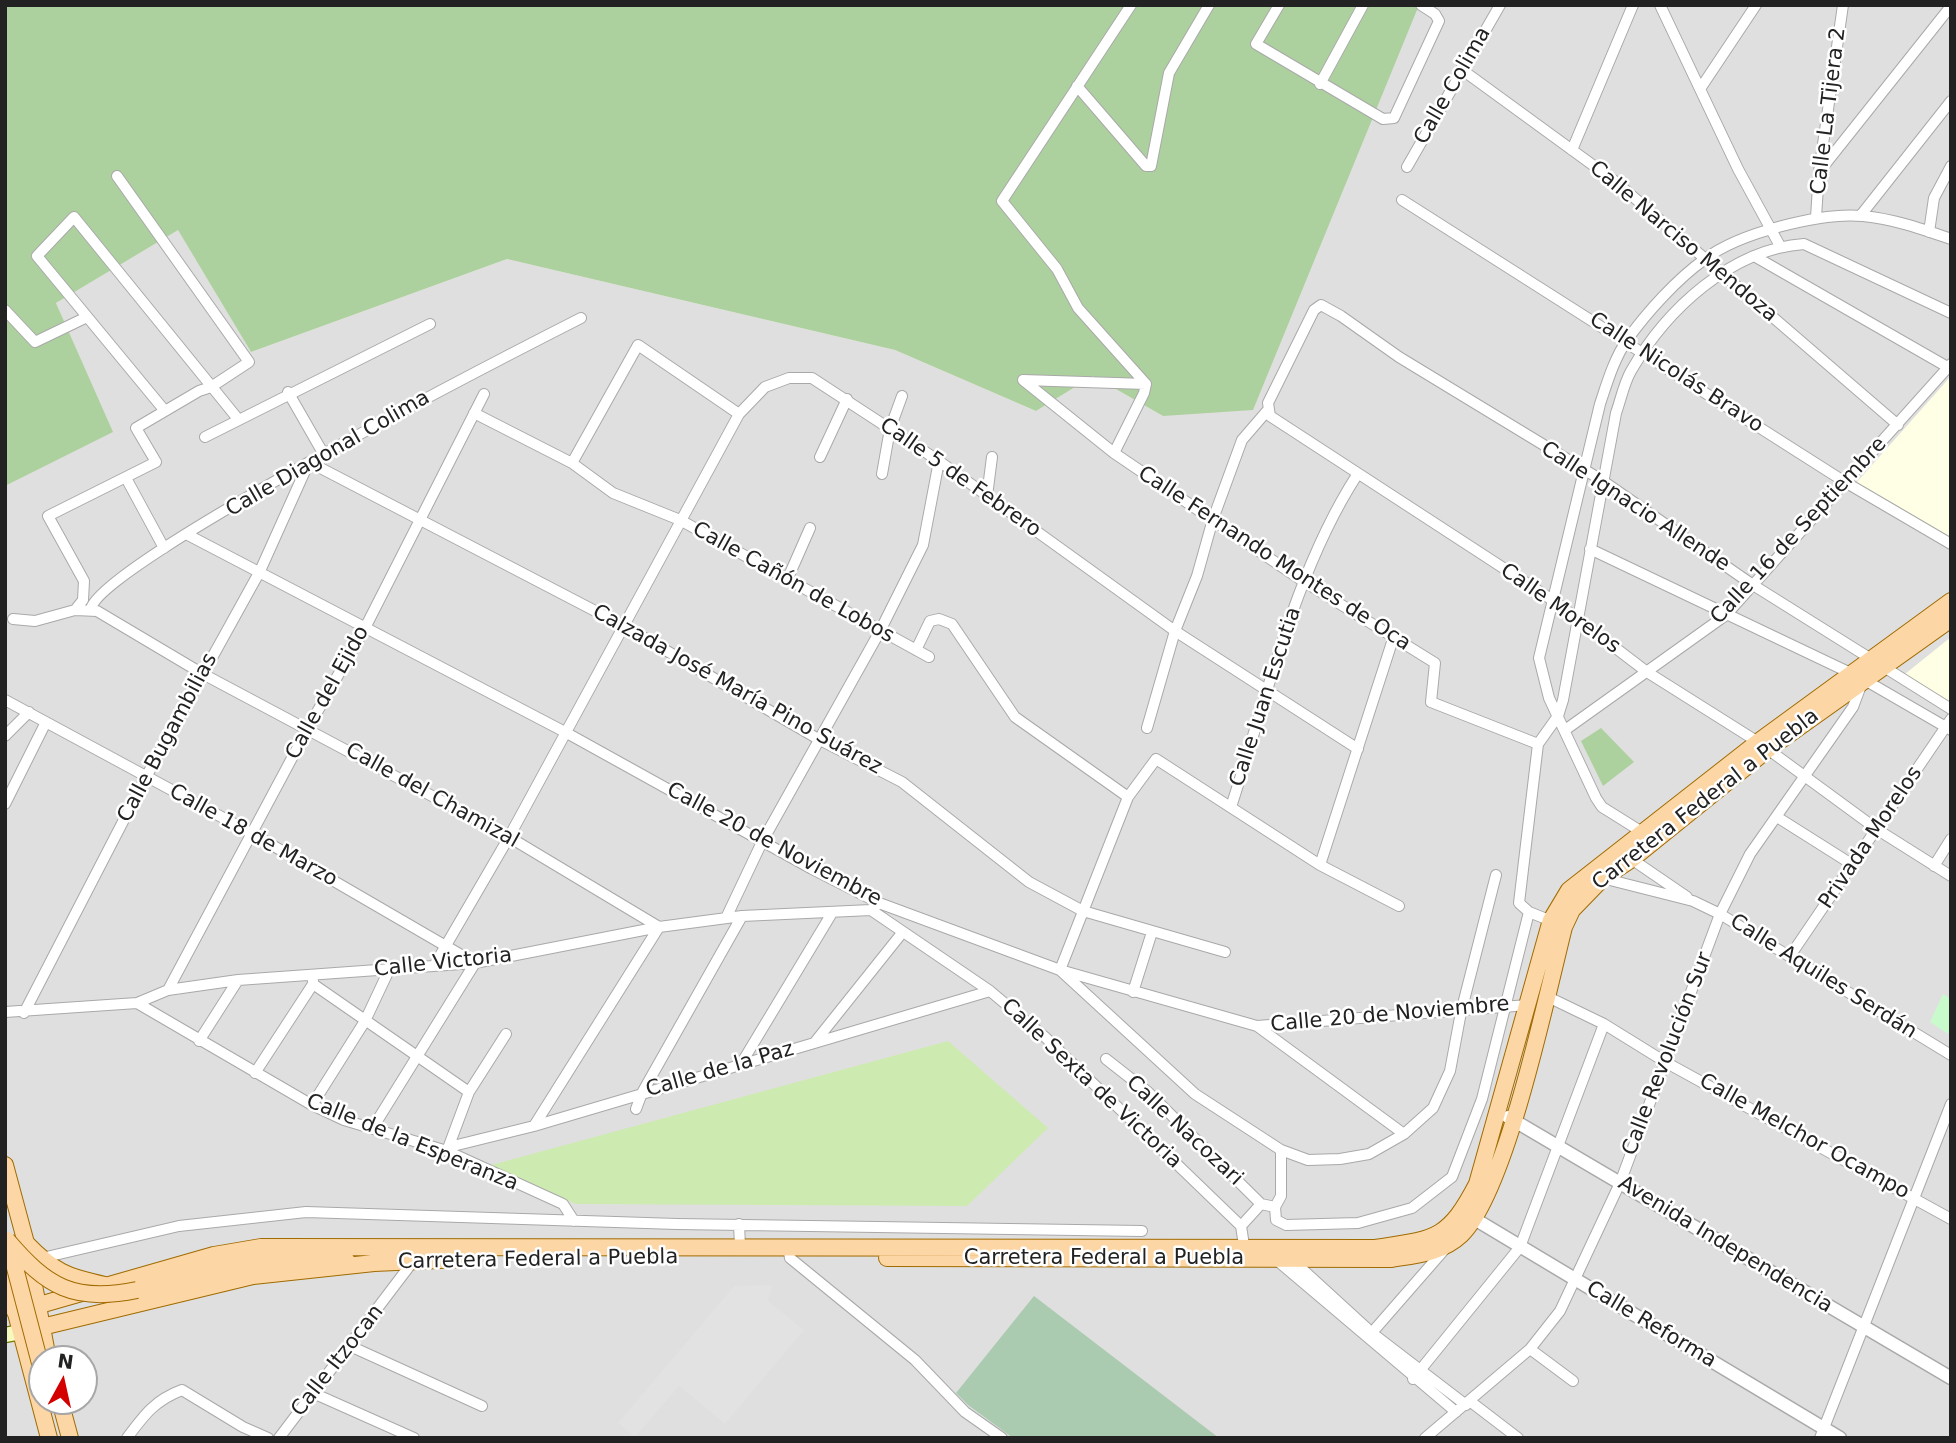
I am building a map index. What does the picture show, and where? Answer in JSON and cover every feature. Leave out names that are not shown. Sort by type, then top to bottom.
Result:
[{"type":"main road","points":[[1880,662],[1951,601]]},
{"type":"main road","points":[[1880,662],[1951,619]]},
{"type":"main road","name":"Carretera Federal a Puebla","points":[[1626,853],[1642,832],[1880,662]]},
{"type":"main road","name":"Carretera Federal a Puebla","points":[[1506,1116],[1528,1005],[1557,923],[1572,911],[1598,873],[1763,746]]},
{"type":"main road","name":"Carretera Federal a Puebla","points":[[10,1313],[214,1255],[261,1247],[303,1245],[414,1256],[1310,1253],[1391,1259],[1423,1254],[1448,1245],[1469,1215],[1546,996],[1557,923]]},
{"type":"main road","points":[[5,1165],[25,1240],[41,1327],[42,1345]]},
{"type":"main road","name":"Carretera Federal a Puebla","points":[[1310,1253],[1423,1241],[1444,1232],[1469,1215]]},
{"type":"main road","points":[[6,1238],[25,1240],[41,1258],[67,1276],[118,1291],[117,1308]]},
{"type":"main road","points":[[6,1238],[30,1266],[62,1289],[102,1295],[136,1290],[207,1268],[281,1257],[374,1263]]},
{"type":"main road","points":[[6,1238],[37,1345]]},
{"type":"main road","name":"Carretera Federal a Puebla","points":[[13,1334],[253,1276],[414,1256],[740,1247],[789,1253]]},
{"type":"main road","points":[[5,1272],[13,1334],[28,1348]]},
{"type":"main road","points":[[99,1313],[92,1304],[101,1288]]},
{"type":"main road","points":[[47,1415],[49,1438]]},
{"type":"main road","points":[[54,1415],[60,1438]]},
{"type":"main road","points":[[64,1415],[70,1438]]},
{"type":"street","points":[[1114,453],[1146,384],[1078,308],[1058,269],[1002,201],[1131,5]]},
{"type":"street","points":[[1077,86],[1146,166],[1151,166],[1169,72],[1209,5]]},
{"type":"street","points":[[1279,5],[1256,44],[1383,119],[1394,118],[1439,21],[1435,14],[1421,5]]},
{"type":"street","points":[[1320,84],[1363,5]]},
{"type":"street","name":"Calle Colima","points":[[1407,167],[1500,5]]},
{"type":"street","points":[[1572,150],[1633,5]]},
{"type":"street","points":[[1660,5],[1780,246]]},
{"type":"street","points":[[1700,89],[1755,5]]},
{"type":"street","name":"Calle La Tijera 2","points":[[1816,217],[1819,172],[1843,5]]},
{"type":"street","points":[[1819,172],[1951,6]]},
{"type":"street","name":"Calle Narciso Mendoza","points":[[1461,69],[1616,182],[1898,425]]},
{"type":"street","points":[[1861,215],[1951,100]]},
{"type":"street","points":[[1928,232],[1934,198],[1951,166]]},
{"type":"street","points":[[75,610],[83,600],[84,580],[48,516],[156,462],[136,428],[211,387],[248,362],[117,176]]},
{"type":"street","name":"Calle Nicolás Bravo","points":[[1402,200],[1627,340],[1845,482],[1951,544]]},
{"type":"street","points":[[1642,832],[1602,807],[1549,698],[1539,658],[1583,471],[1611,372],[1627,340],[1706,257],[1771,229],[1816,217],[1861,215],[1898,221],[1951,239]]},
{"type":"street","points":[[165,411],[37,256],[74,217],[238,419]]},
{"type":"street","points":[[1557,923],[1529,912],[1520,902],[1538,744],[1558,716],[1616,412],[1629,374],[1670,316],[1691,296],[1754,256],[1780,246],[1804,244],[1951,313]]},
{"type":"street","points":[[1754,256],[1950,367]]},
{"type":"street","name":"Calle Ignacio Allende","points":[[1267,411],[1319,306],[1341,316],[1399,357],[1603,481],[1753,585],[1880,662],[1951,709]]},
{"type":"street","points":[[5,310],[35,342],[87,317]]},
{"type":"street","name":"Calle Diagonal Colima","points":[[91,609],[98,594],[164,548],[323,453],[581,318]]},
{"type":"street","points":[[205,437],[288,392],[430,324]]},
{"type":"street","points":[[572,463],[638,345],[739,414]]},
{"type":"street","name":"Calle 16 de Septiembre","points":[[1565,730],[1726,615],[1950,367]]},
{"type":"street","name":"Calle 5 de Febrero","points":[[434,966],[509,837],[739,414],[765,387],[789,378],[812,378],[847,399],[940,461],[1174,631],[1358,749]]},
{"type":"street","name":"Calle Fernando Montes de Oca","points":[[1146,384],[1023,380],[1114,453],[1303,581],[1435,663],[1431,702],[1538,744]]},
{"type":"street","points":[[288,392],[323,453]]},
{"type":"street","name":"Calle del Ejido","points":[[168,990],[308,728],[366,626],[484,394]]},
{"type":"street","points":[[882,474],[890,429],[902,396]]},
{"type":"street","points":[[820,457],[847,399]]},
{"type":"street","points":[[1147,728],[1174,631],[1197,576],[1213,519],[1242,440],[1267,411]]},
{"type":"street","name":"Calle Morelos","points":[[1267,411],[1270,416],[1343,462],[1357,475],[1554,601],[1647,672],[1763,746],[1878,830],[1951,876]]},
{"type":"street","name":"Calle Cañón de Lobos","points":[[474,413],[572,463],[613,493],[680,520],[916,650],[930,621],[939,618],[951,624],[1015,717],[1128,797]]},
{"type":"street","points":[[987,496],[992,457]]},
{"type":"street","points":[[726,918],[762,842],[880,631],[923,545],[940,461]]},
{"type":"street","name":"Calzada José María Pino Suárez","points":[[309,462],[624,626],[820,740],[902,782],[1030,882],[1083,911],[1225,952]]},
{"type":"street","name":"Calle Bugambilias","points":[[24,1013],[146,777],[260,571],[309,462]]},
{"type":"street","name":"Calle Juan Escutia","points":[[1231,807],[1303,581],[1333,512],[1357,475]]},
{"type":"street","points":[[126,478],[164,548]]},
{"type":"street","points":[[788,579],[810,528]]},
{"type":"street","name":"Calle 20 de Noviembre","points":[[188,535],[565,732],[875,906],[1060,970],[1257,1026],[1528,1005]]},
{"type":"street","points":[[1590,549],[1857,676],[1949,726]]},
{"type":"street","points":[[13,619],[46,620],[75,610],[91,609]]},
{"type":"street","name":"Calle del Chamizal","points":[[91,609],[203,674],[509,837],[659,927]]},
{"type":"street","points":[[1320,865],[1393,639]]},
{"type":"street","points":[[916,650],[929,657]]},
{"type":"street","name":"Calle Revolución Sur","points":[[1425,1438],[1530,1349],[1560,1311],[1619,1183],[1667,1063],[1720,914],[1750,854],[1853,707],[1857,676]]},
{"type":"street","name":"Calle 18 de Marzo","points":[[5,700],[253,834],[475,963]]},
{"type":"street","points":[[5,736],[29,712]]},
{"type":"street","points":[[5,804],[46,722]]},
{"type":"street","name":"Privada Morelos","points":[[1790,956],[1949,726]]},
{"type":"street","points":[[1399,906],[1320,865],[1156,759],[1128,797],[1060,970],[1195,1094],[1281,1150],[1308,1160],[1340,1159],[1369,1154],[1404,1134],[1433,1108],[1450,1071],[1461,1012],[1496,875]]},
{"type":"street","points":[[1777,817],[1853,865]]},
{"type":"street","points":[[1934,866],[1951,839]]},
{"type":"street","name":"Calle Aquiles Serdán","points":[[1626,853],[1693,901]]},
{"type":"street","name":"Calle Aquiles Serdán","points":[[1598,873],[1693,901],[1720,914],[1951,1055]]},
{"type":"street","name":"Calle Victoria","points":[[5,1012],[24,1013],[137,1003],[168,990],[238,980],[313,979],[475,963],[659,927],[741,916],[832,913],[875,906]]},
{"type":"street","name":"Calle Sexta de Victoria","points":[[875,906],[902,933],[990,991],[1045,1037],[1241,1226]]},
{"type":"street","points":[[1281,1150],[1281,1196],[1275,1208],[1276,1220],[1286,1225],[1358,1223],[1412,1208],[1452,1177],[1482,1099],[1529,912]]},
{"type":"street","points":[[741,1064],[832,913]]},
{"type":"street","points":[[636,1109],[642,1093],[741,916]]},
{"type":"street","points":[[534,1126],[659,927]]},
{"type":"street","points":[[1133,992],[1152,932]]},
{"type":"street","points":[[814,1042],[902,933]]},
{"type":"street","points":[[372,1129],[475,963]]},
{"type":"street","points":[[312,1105],[365,1021],[389,970]]},
{"type":"street","points":[[255,1073],[313,979],[365,1021],[468,1092]]},
{"type":"street","points":[[200,1041],[238,980]]},
{"type":"street","name":"Calle de la Paz","points":[[448,1149],[990,991]]},
{"type":"street","name":"Calle Melchor Ocampo","points":[[1546,996],[1604,1024],[1667,1063],[1951,1219]]},
{"type":"street","name":"Calle de la Esperanza","points":[[137,1003],[312,1105],[372,1129],[448,1149],[563,1204],[574,1220]]},
{"type":"street","points":[[1417,1375],[1520,1247],[1604,1024]]},
{"type":"street","points":[[1257,1026],[1404,1134]]},
{"type":"street","points":[[448,1149],[468,1092],[506,1034]]},
{"type":"street","name":"Calle Nacozari","points":[[1106,1059],[1148,1092],[1261,1204]]},
{"type":"street","points":[[1823,1433],[1951,1104]]},
{"type":"street","name":"Avenida Independencia","points":[[1506,1116],[1951,1378]]},
{"type":"street","points":[[1245,1253],[1241,1226],[1261,1204],[1275,1208]]},
{"type":"street","points":[[41,1258],[179,1226],[306,1212],[739,1224],[1142,1231]]},
{"type":"street","name":"Calle Reforma","points":[[1469,1215],[1823,1433],[1840,1438]]},
{"type":"street","points":[[739,1224],[740,1247]]},
{"type":"street","points":[[1369,1336],[1448,1245]]},
{"type":"street","points":[[789,1253],[915,1360],[965,1412],[1002,1438]]},
{"type":"street","points":[[1278,1253],[1369,1336]]},
{"type":"street","points":[[1278,1253],[1456,1412]]},
{"type":"street","name":"Calle Itzocan","points":[[279,1438],[350,1346],[414,1256]]},
{"type":"street","points":[[350,1346],[482,1406]]},
{"type":"street","points":[[1530,1349],[1573,1381]]},
{"type":"street","points":[[1417,1375],[1469,1403],[1518,1438]]},
{"type":"street","points":[[127,1438],[149,1407],[163,1397],[182,1390],[243,1427],[268,1438]]},
{"type":"street","points":[[313,1393],[414,1438]]},
{"type":"shaded area","points":[[1419,5],[1951,5],[1951,1438],[5,1438],[5,486],[112,432],[56,303],[178,229],[251,352],[507,259],[895,350],[1036,411],[1093,376],[1163,416]]},
{"type":"shaded area","points":[[1951,376],[1951,540],[1856,483]]},
{"type":"shaded area","points":[[1951,637],[1951,704],[1905,674]]},
{"type":"shaded area","points":[[772,1285],[768,1301],[804,1330],[725,1424],[679,1386],[635,1437],[618,1423],[734,1286]]},
{"type":"shaded area","points":[[1034,1296],[1219,1438],[1013,1438],[968,1405],[956,1393]]},
{"type":"green space","points":[[5,5],[1419,5],[1253,410],[1163,416],[1093,376],[1036,411],[895,350],[507,259],[251,352],[178,230],[56,303],[113,432],[5,486]]},
{"type":"green space","points":[[1601,728],[1634,762],[1603,786],[1581,741]]},
{"type":"green space","points":[[1943,994],[1951,999],[1951,1028],[1948,1034],[1930,1022]]},
{"type":"green space","points":[[948,1041],[1048,1128],[967,1206],[576,1204],[484,1167]]}]
